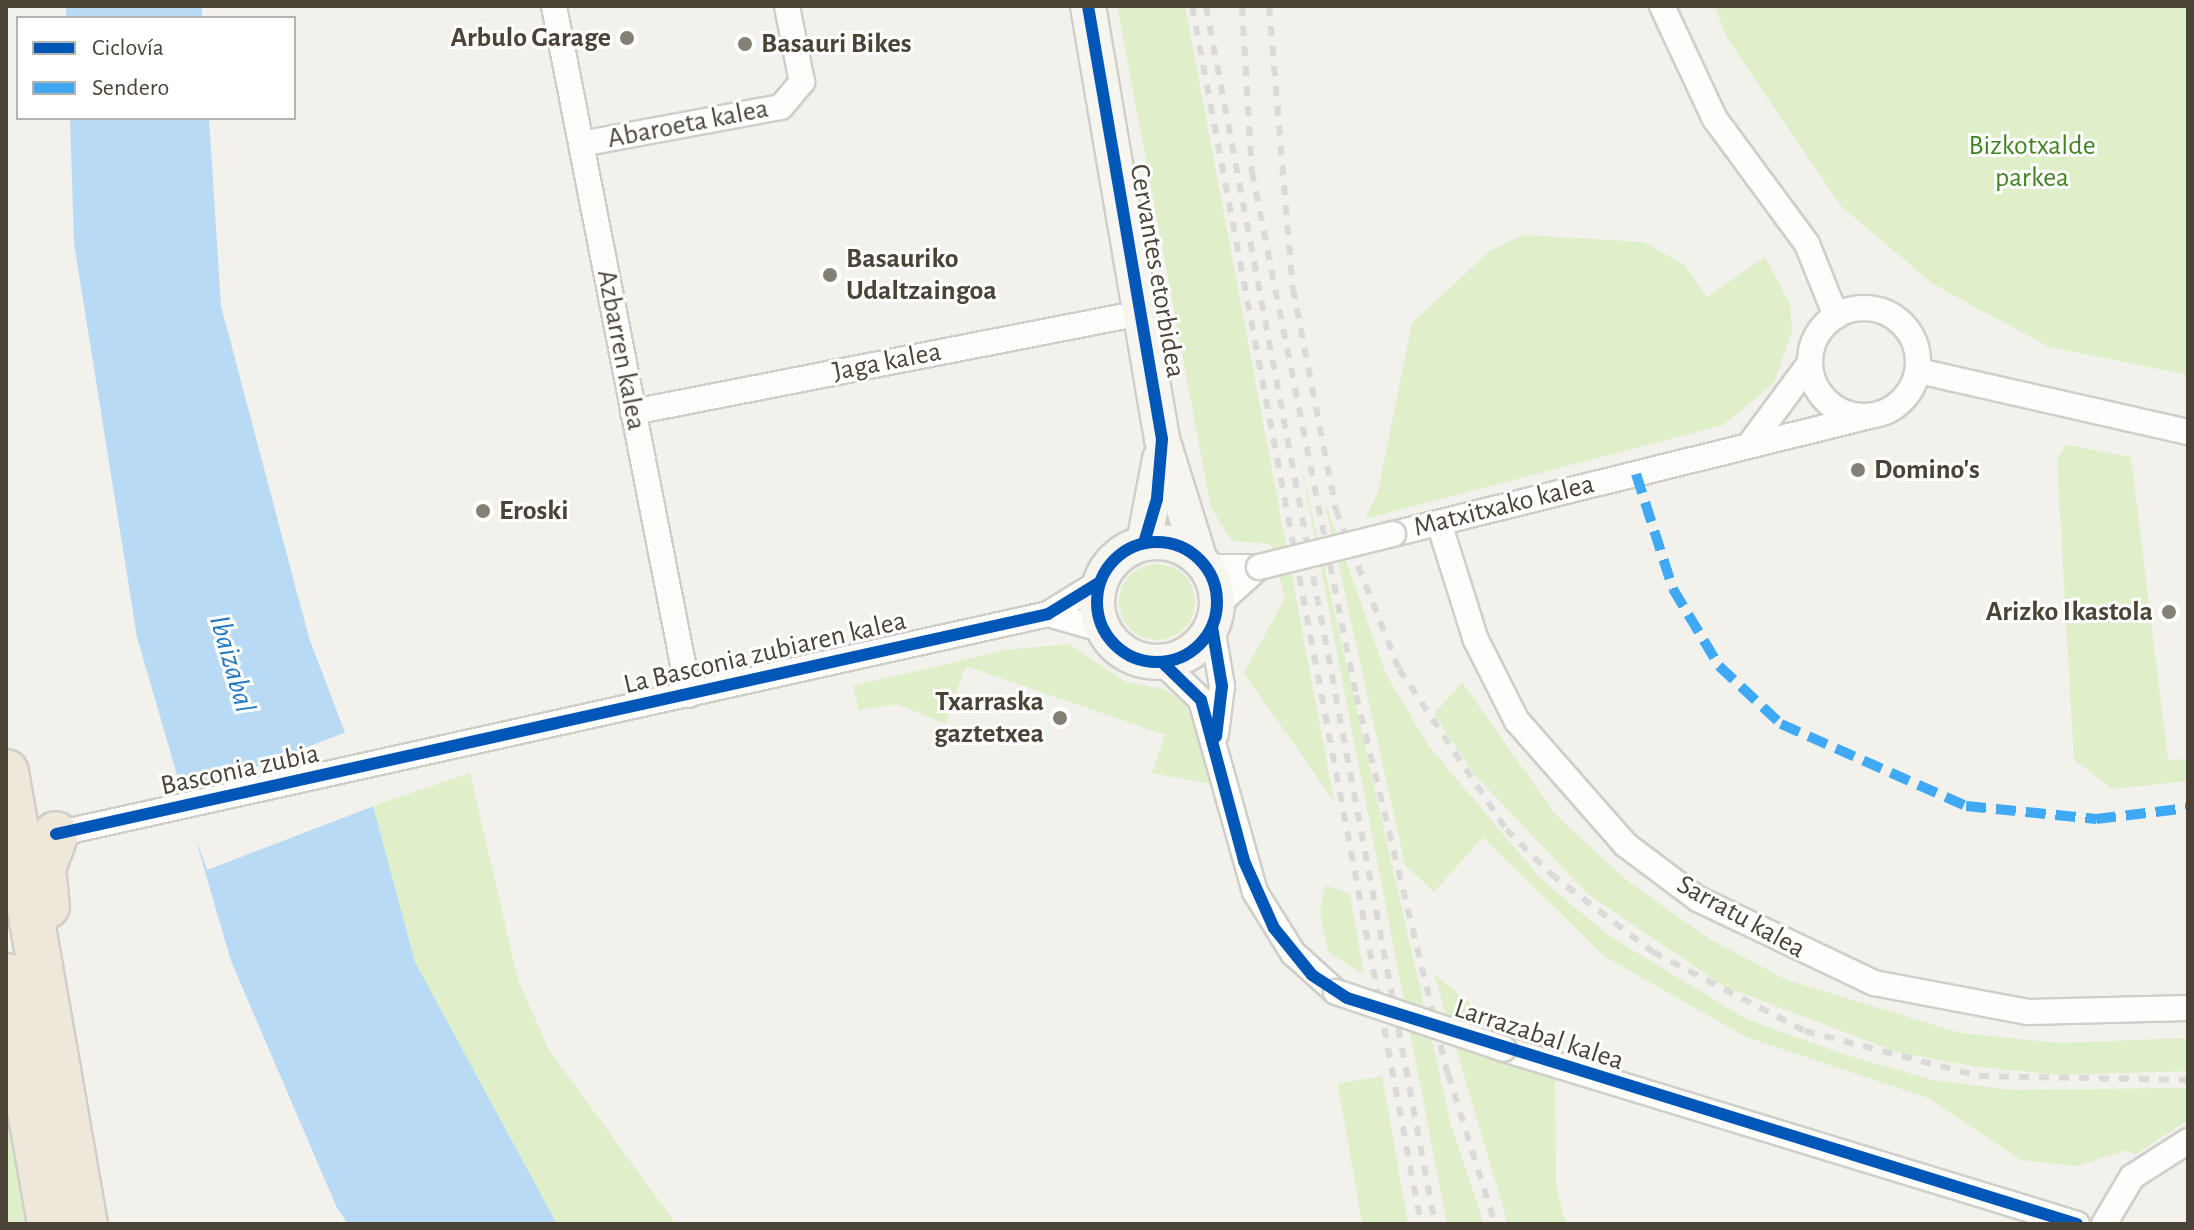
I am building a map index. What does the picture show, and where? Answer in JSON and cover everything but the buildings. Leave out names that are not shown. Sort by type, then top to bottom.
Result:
[{"type":"highway","points":[[6,772],[27,841],[85,1224]]},
{"type":"highway","points":[[27,841],[43,869],[105,1224]]},
{"type":"highway","points":[[6,976],[50,1224]]},
{"type":"street","name":"Azbarren kalea","points":[[554,6],[689,695]]},
{"type":"street","name":"Abaroeta kalea","points":[[581,144],[781,107],[802,82],[787,6]]},
{"type":"street","name":"Cervantes etorbidea","points":[[1088,6],[1162,439],[1203,563]]},
{"type":"street","points":[[1662,6],[1715,119],[1807,244],[1836,316]]},
{"type":"street","points":[[1750,444],[1810,363],[1817,336],[1836,316],[1864,308],[1892,316],[1912,337],[1919,371],[1903,399],[1869,416],[1828,402],[1810,363]]},
{"type":"street","name":"Jaga kalea","points":[[633,412],[1141,313]]},
{"type":"street","points":[[1919,371],[2188,432]]},
{"type":"street","name":"Matxitxako kalea","points":[[1203,563],[1259,567],[1869,416]]},
{"type":"street","name":"Cervantes etorbidea","points":[[1144,543],[1157,499],[1162,439]]},
{"type":"street","name":"Sarratu kalea","points":[[1439,523],[1476,640],[1517,721],[1615,834],[1698,899],[1874,983],[2028,1012],[2188,1008]]},
{"type":"street","points":[[1164,541],[1203,563],[1215,616],[1222,686],[1216,737],[1191,684],[1163,663],[1128,655],[1104,630],[1100,582],[1117,557],[1144,543],[1164,541]]},
{"type":"street","name":"Matxitxako kalea","points":[[1215,616],[1259,567]]},
{"type":"street","name":"La Basconia zubiaren kalea","points":[[434,752],[1048,614],[1100,582]]},
{"type":"street","name":"La Basconia zubiaren kalea","points":[[1048,614],[1104,630]]},
{"type":"street","points":[[1163,663],[1192,651],[1215,616]]},
{"type":"street","name":"Larrazabal kalea","points":[[1216,737],[1255,892],[1293,953],[1336,992],[1504,1049],[2006,1206],[2077,1224]]},
{"type":"street","name":"Basconia zubia","points":[[27,841],[434,752]]},
{"type":"street","points":[[2104,1224],[2132,1177],[2188,1141]]},
{"type":"green space","points":[[1117,6],[1185,6],[1334,801],[1244,673],[1285,598],[1271,544],[1232,541],[1211,508]]},
{"type":"green space","name":"Bizkotxalde parkea","points":[[1715,6],[2188,6],[2188,375],[2049,347],[1933,284],[1841,206],[1727,38]]},
{"type":"green space","points":[[1524,235],[1643,242],[1685,265],[1707,297],[1765,257],[1790,304],[1792,331],[1774,383],[1723,425],[1365,519],[1378,492],[1412,323],[1490,251]]},
{"type":"green space","points":[[2066,445],[2131,457],[2168,760],[2188,759],[2188,781],[2113,789],[2074,760],[2057,459]]},
{"type":"green space","points":[[1300,460],[1451,1125],[1484,1224],[1447,1224]]},
{"type":"green space","points":[[1324,499],[1386,674],[1428,745],[1541,879],[1608,935],[1746,1019],[1846,1055],[1933,1080],[2012,1090],[2188,1088],[2188,1120],[2135,1155],[2127,1150],[2077,1166],[2021,1160],[1928,1098],[1746,1037],[1604,956],[1483,837],[1434,892],[1405,865]]},
{"type":"green space","points":[[1157,564],[1171,567],[1184,575],[1192,588],[1195,602],[1192,616],[1184,629],[1171,637],[1157,640],[1143,637],[1130,629],[1122,616],[1119,602],[1122,588],[1130,575],[1143,567]]},
{"type":"green space","points":[[1069,644],[1126,682],[1164,689],[1183,703],[1241,790],[1152,773],[1165,735],[966,666],[945,724],[897,704],[859,710],[853,686],[1006,650]]},
{"type":"green space","points":[[1462,682],[1555,814],[1626,880],[1711,940],[1787,980],[1961,1033],[2058,1043],[2188,1038],[2188,1071],[2062,1075],[1978,1067],[1897,1052],[1725,987],[1588,894],[1473,773],[1434,714]]},
{"type":"green space","points":[[470,773],[518,980],[549,1050],[676,1224],[557,1224],[415,962],[373,806]]},
{"type":"green space","points":[[1325,885],[1350,894],[1364,975],[1328,952],[1320,913]]},
{"type":"green space","points":[[1434,974],[1555,1072],[1556,1185],[1566,1224],[1508,1224]]},
{"type":"green space","points":[[1382,1076],[1408,1224],[1362,1224],[1338,1084]]},
{"type":"green space","points":[[6,1084],[29,1224],[6,1224]]},
{"type":"water","points":[[66,6],[202,6],[202,16],[66,16]]},
{"type":"water","name":"Ibaizabal","points":[[70,120],[209,120],[221,306],[309,638],[373,806],[415,962],[557,1224],[348,1224],[337,1208],[231,961],[137,637],[74,243]]},
{"type":"pier","points":[[349,731],[377,805],[207,870],[179,796]]},
{"type":"railway","points":[[1192,6],[1421,1224]]},
{"type":"railway","points":[[1206,6],[1435,1224]]},
{"type":"railway","points":[[1242,6],[1252,172],[1356,695],[1448,1074],[1495,1224]]},
{"type":"railway","points":[[1269,6],[1293,289],[1336,510],[1399,669],[1506,829],[1551,874],[1653,952],[1805,1031],[1979,1076],[2188,1080]]},
{"type":"marked path","points":[[1636,474],[1673,589],[1719,666],[1781,724],[1966,806],[2096,819],[2188,808]]},
{"type":"cycle path","points":[[1088,6],[1162,439],[1157,499],[1144,543]]},
{"type":"cycle path","points":[[1157,542],[1180,546],[1200,559],[1213,579],[1217,602],[1213,625],[1200,645],[1180,658],[1157,662],[1134,658],[1114,645],[1101,625],[1097,602],[1101,579],[1114,559],[1134,546],[1157,542]]},
{"type":"cycle path","points":[[56,834],[1048,614],[1100,582]]},
{"type":"cycle path","points":[[1212,627],[1222,686],[1216,737]]},
{"type":"cycle path","points":[[1163,663],[1201,700],[1244,861],[1274,928],[1312,975],[1347,998],[2077,1224]]},
{"type":"place","name":"Arbulo Garage","points":[[627,38]]},
{"type":"place","name":"Basauri Bikes","points":[[745,44]]},
{"type":"place","name":"Basauriko Udaltzaingoa","points":[[830,275]]},
{"type":"place","name":"Domino's","points":[[1858,470]]},
{"type":"place","name":"Eroski","points":[[483,511]]},
{"type":"place","name":"Arizko Ikastola","points":[[2169,612]]},
{"type":"place","name":"Txarraska gaztetxea","points":[[1060,718]]}]
